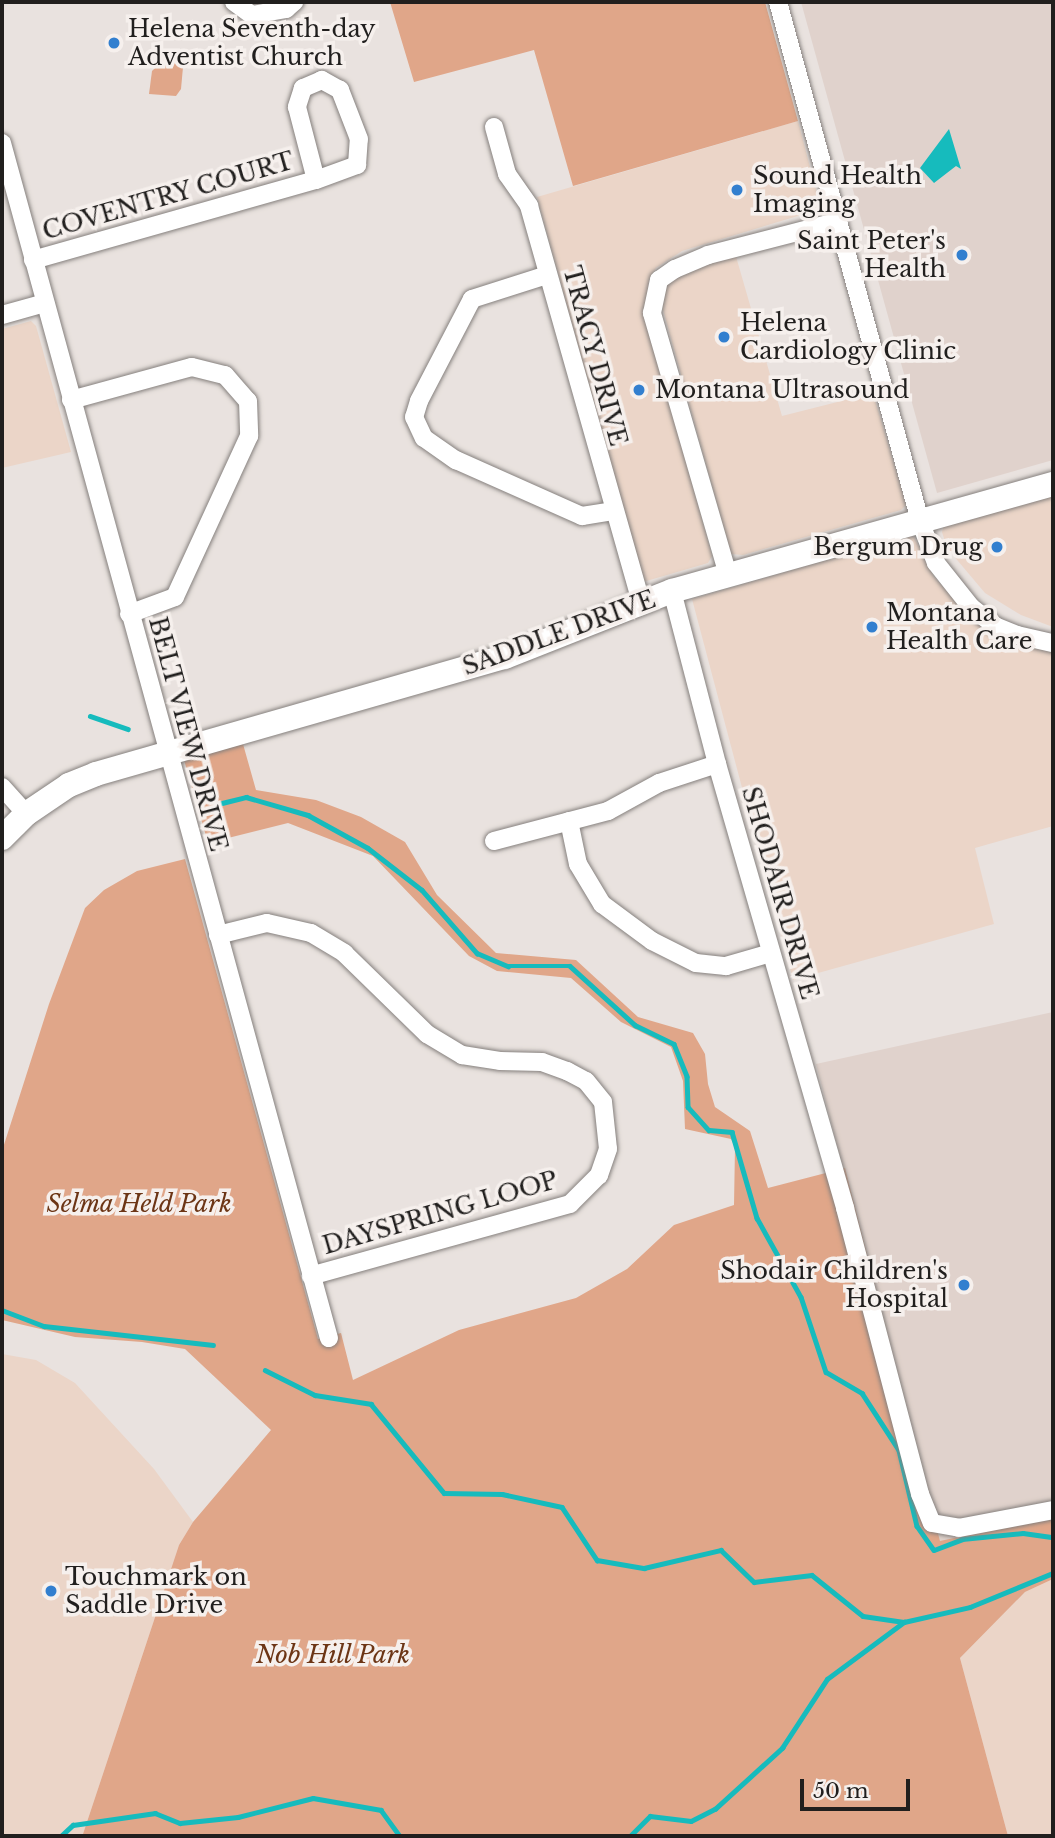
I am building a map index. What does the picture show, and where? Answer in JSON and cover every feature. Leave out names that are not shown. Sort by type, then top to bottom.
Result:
[{"type":"street","points":[[234,2],[252,15],[286,9],[294,2]]},
{"type":"street","points":[[778,2],[920,521],[936,563],[971,607],[995,626],[1017,635],[1053,643]]},
{"type":"street","name":"COVENTRY COURT","points":[[33,260],[316,180],[357,165],[359,139],[340,90],[322,79],[303,88],[297,107],[316,180]]},
{"type":"street","name":"TRACY DRIVE","points":[[494,127],[507,174],[529,206],[612,511],[641,601]]},
{"type":"street","name":"BELT VIEW DRIVE","points":[[2,143],[328,1338]]},
{"type":"street","points":[[728,575],[652,313],[659,280],[675,268],[708,255],[839,221]]},
{"type":"street","points":[[547,275],[472,299],[419,401],[414,417],[424,438],[456,460],[582,516],[612,511]]},
{"type":"street","points":[[2,315],[46,303]]},
{"type":"street","points":[[71,400],[192,368],[225,375],[248,401],[249,436],[175,597],[129,614]]},
{"type":"street","name":"SADDLE DRIVE","points":[[2,838],[26,814],[69,785],[168,751],[505,657],[672,591],[1053,484]]},
{"type":"street","name":"SHODAIR DRIVE","points":[[672,591],[718,764],[845,1208],[920,1494],[932,1523],[959,1528],[1053,1510]]},
{"type":"street","points":[[494,841],[608,811],[659,783],[718,764]]},
{"type":"street","points":[[2,788],[26,814]]},
{"type":"street","points":[[569,821],[578,864],[602,904],[652,942],[696,963],[726,966],[771,953]]},
{"type":"street","name":"DAYSPRING LOOP","points":[[218,935],[267,923],[311,933],[344,953],[427,1034],[462,1055],[500,1061],[542,1062],[586,1080],[603,1102],[608,1149],[599,1175],[570,1204],[311,1276]]},
{"type":"shaded area","name":"Saint Peter's Health","points":[[801,2],[1053,2],[1053,460],[937,493]]},
{"type":"shaded area","points":[[798,121],[821,209],[682,251],[656,268],[649,280],[645,312],[712,556],[708,563],[643,582],[537,197]]},
{"type":"shaded area","points":[[735,253],[782,416],[873,393],[906,505],[901,510],[743,555],[731,554],[663,310],[662,294],[670,278]]},
{"type":"shaded area","points":[[31,321],[36,326],[71,452],[2,468],[2,329]]},
{"type":"shaded area","points":[[1053,496],[1053,627],[1021,615],[985,593],[947,548],[942,532],[944,525]]},
{"type":"shaded area","points":[[914,537],[934,577],[962,607],[1024,645],[1053,652],[1053,826],[975,848],[994,924],[793,980],[692,599]]},
{"type":"shaded area","name":"Shodair Children's Hospital","points":[[1053,1012],[1053,1527],[940,1542],[816,1064]]},
{"type":"shaded area","points":[[2,1354],[36,1360],[75,1383],[154,1469],[193,1522],[179,1545],[83,1834],[2,1836]]},
{"type":"shaded area","points":[[1053,1579],[1053,1836],[1008,1836],[960,1658],[1025,1592]]},
{"type":"green space","points":[[390,2],[765,2],[798,121],[573,186],[534,50],[414,82]]},
{"type":"green space","points":[[169,55],[184,56],[181,89],[176,96],[149,94],[152,71]]},
{"type":"green space","points":[[243,744],[256,790],[316,800],[361,817],[405,842],[437,895],[496,953],[576,960],[638,1017],[693,1033],[705,1054],[708,1084],[715,1107],[750,1131],[768,1188],[845,1168],[940,1541],[1053,1517],[1053,1579],[1025,1592],[960,1658],[1008,1836],[63,1836],[83,1834],[179,1545],[193,1522],[271,1430],[185,1349],[142,1342],[75,1337],[2,1320],[2,1151],[49,1004],[85,908],[104,890],[137,871],[185,859],[318,1339],[341,1333],[353,1380],[459,1330],[576,1298],[627,1269],[674,1225],[734,1205],[735,1147],[731,1139],[685,1129],[683,1081],[671,1047],[621,1022],[571,978],[497,971],[469,956],[373,856],[288,823],[208,843],[184,760]]},
{"type":"water","points":[[949,129],[961,169],[956,166],[934,183],[920,168]]},
{"type":"waterway","points":[[90,716],[128,729]]},
{"type":"waterway","points":[[222,803],[246,797],[308,815],[368,848],[422,890],[477,953],[508,966],[570,966],[635,1025],[674,1044],[687,1077],[688,1107],[709,1130],[732,1132],[757,1218],[801,1297],[826,1372],[862,1393],[899,1450],[917,1526],[934,1550],[962,1539],[1023,1533],[1053,1537]]},
{"type":"waterway","points":[[2,1310],[44,1326],[213,1345]]},
{"type":"waterway","points":[[265,1370],[315,1395],[371,1404],[444,1493],[502,1494],[562,1507],[597,1560],[644,1568],[721,1550],[754,1582],[812,1575],[863,1616],[904,1622]]},
{"type":"waterway","points":[[630,1836],[650,1816],[691,1821],[715,1809],[782,1748],[827,1679],[904,1622],[970,1607],[1053,1573]]},
{"type":"waterway","points":[[61,1836],[73,1825],[155,1813],[180,1823],[238,1817],[313,1798],[381,1810],[400,1836]]},
{"type":"waterway","points":[[552,1836],[562,1836]]},
{"type":"place","name":"Helena Seventh-day Adventist Church","points":[[114,43]]},
{"type":"place","name":"Sound Health Imaging","points":[[737,190]]},
{"type":"place","name":"Saint Peter's Health","points":[[962,255]]},
{"type":"place","name":"Helena Cardiology Clinic","points":[[724,337]]},
{"type":"place","name":"Montana Ultrasound","points":[[639,390]]},
{"type":"place","name":"Bergum Drug","points":[[997,547]]},
{"type":"place","name":"Montana Health Care","points":[[872,627]]},
{"type":"place","name":"Shodair Children's Hospital","points":[[964,1285]]},
{"type":"place","name":"Touchmark on Saddle Drive","points":[[51,1591]]},
{"type":"park label","name":"Selma Held Park","points":[[139,1204]]},
{"type":"park label","name":"Nob Hill Park","points":[[333,1655]]}]
